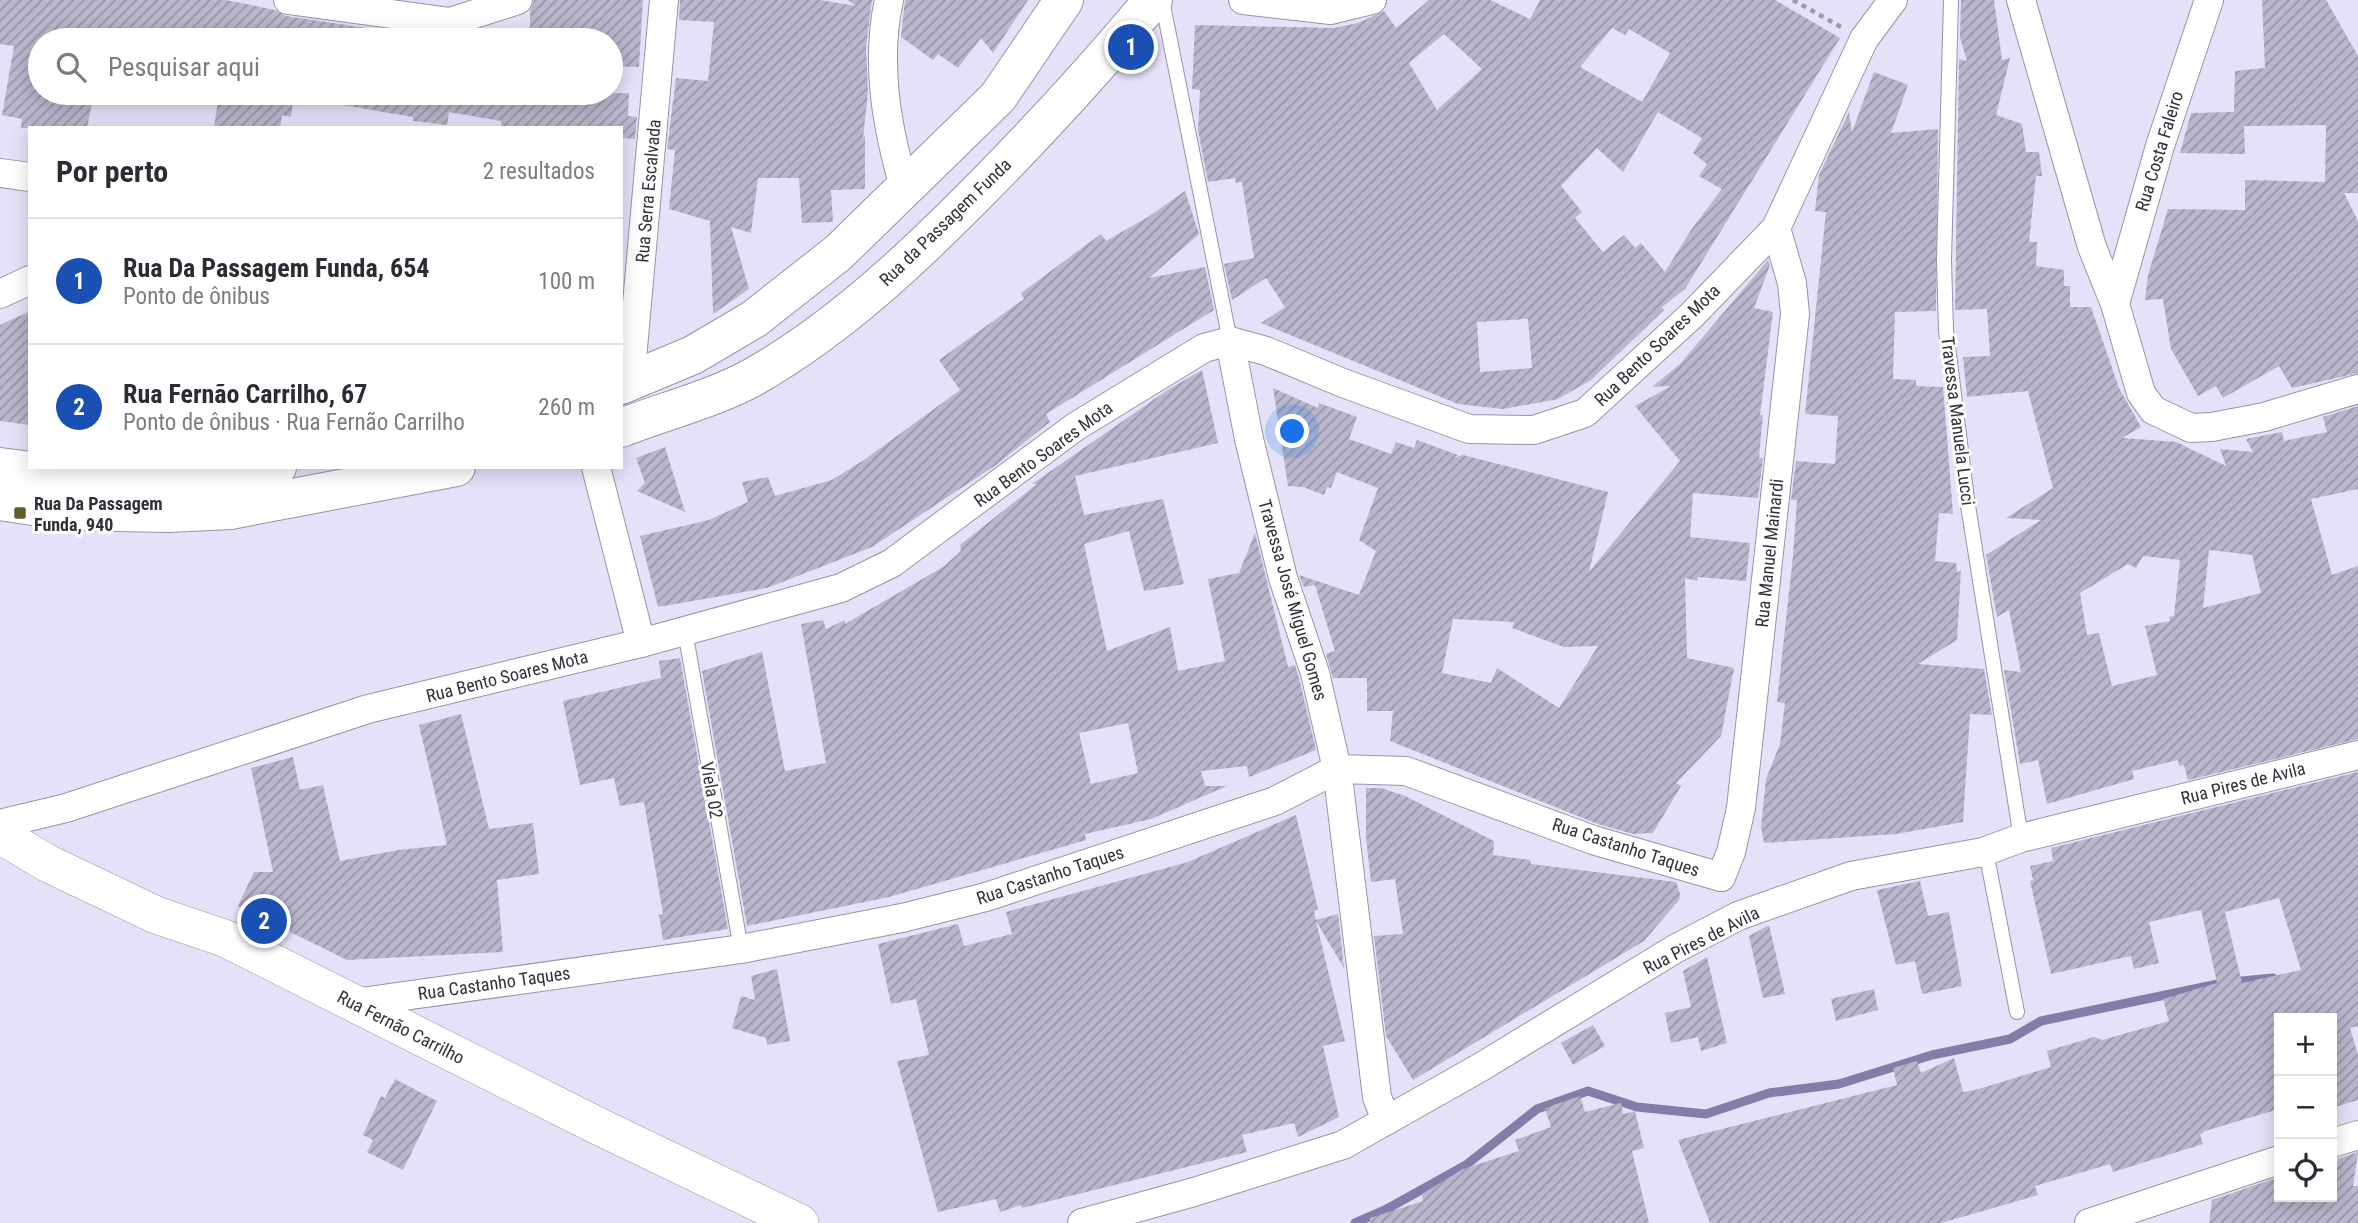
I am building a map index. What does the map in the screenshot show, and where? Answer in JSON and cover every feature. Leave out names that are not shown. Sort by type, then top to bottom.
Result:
[{"type":"main road","points":[[626,384],[693,355],[754,319],[838,253],[998,97],[1064,0]]},
{"type":"main road","name":"Rua da Passagem Funda","points":[[623,427],[752,378],[806,343],[853,307],[923,248],[1112,50],[1153,0]]},
{"type":"main road","points":[[0,467],[78,477],[157,481],[260,469]]},
{"type":"main road","points":[[0,501],[66,511],[169,513],[230,510],[445,469]]},
{"type":"street","points":[[288,0],[377,7],[450,22],[518,0]]},
{"type":"street","name":"Rua Serra Escalvada","points":[[626,384],[664,0]]},
{"type":"street","points":[[889,0],[884,92],[890,141],[905,190]]},
{"type":"street","points":[[1243,0],[1331,10],[1372,0]]},
{"type":"street","name":"Rua Bento Soares Mota","points":[[0,824],[66,808],[368,709],[641,643],[841,588],[892,563],[1075,427],[1204,348],[1230,341],[1266,351],[1343,383],[1469,429],[1534,430],[1586,414],[1692,315],[1776,228],[1864,39],[1893,0]]},
{"type":"street","points":[[2021,0],[2092,247],[2115,304],[2141,393],[2153,410],[2191,428],[2212,427],[2264,417],[2358,389]]},
{"type":"street","name":"Rua Costa Faleiro","points":[[2115,304],[2160,146],[2209,0]]},
{"type":"street","points":[[0,173],[28,177]]},
{"type":"street","name":"Rua Manuel Mainardi","points":[[1721,877],[1731,852],[1741,808],[1796,314],[1793,283],[1776,228]]},
{"type":"street","points":[[0,294],[28,282]]},
{"type":"street","name":"Travessa José Miguel Gomes","points":[[1230,341],[1249,439],[1283,579],[1315,674],[1337,769],[1377,1097],[1386,1121]]},
{"type":"street","points":[[597,469],[641,643]]},
{"type":"street","name":"Rua Pires de Avila","points":[[1082,1223],[1194,1192],[1343,1145],[1675,949],[1738,916],[1851,876],[1983,852],[2021,838],[2358,755]]},
{"type":"street","name":"Rua Castanho Taques","points":[[355,1003],[741,949],[902,918],[986,897],[1275,802],[1337,769],[1406,771],[1593,840],[1721,877]]},
{"type":"street","name":"Rua Fernão Carrilho","points":[[0,835],[47,863],[144,909],[224,938],[800,1223]]},
{"type":"street","points":[[1721,877],[1738,916]]},
{"type":"street","points":[[2337,1141],[2358,1135]]},
{"type":"street","points":[[2089,1223],[2274,1162]]},
{"type":"lane","name":"Travessa José Miguel Gomes","points":[[1161,0],[1230,341]]},
{"type":"lane","name":"Travessa Manuela Lucci","points":[[1951,0],[1944,260],[1946,330],[1967,499],[2021,838]]},
{"type":"lane","name":"Viela 02","points":[[685,631],[741,949]]},
{"type":"lane","points":[[1983,852],[1989,867],[2017,1012]]},
{"type":"path","points":[[1793,0],[1864,39]]},
{"type":"building","points":[[0,0],[226,0],[275,10],[286,16],[366,28],[28,28],[28,105],[92,105],[87,126],[21,128],[22,119],[2,115],[14,46],[0,44]]},
{"type":"building","points":[[534,0],[643,0],[639,67],[623,66],[623,28],[530,28],[530,11]]},
{"type":"building","points":[[680,0],[820,0],[856,6],[848,0],[872,0],[866,47],[868,92],[863,138],[865,135],[865,189],[831,190],[833,222],[802,223],[799,178],[758,178],[751,233],[731,227],[749,289],[713,314],[710,221],[669,209],[675,150],[667,149],[676,78],[708,81],[714,22],[679,20]]},
{"type":"building","points":[[905,0],[1028,0],[993,53],[981,38],[958,68],[938,54],[933,60],[901,37]]},
{"type":"building","points":[[1429,0],[1490,0],[1530,19],[1540,0],[1775,0],[1840,38],[1685,289],[1662,307],[1664,310],[1591,380],[1558,399],[1503,409],[1458,404],[1261,323],[1285,307],[1266,278],[1232,300],[1224,264],[1254,258],[1242,182],[1236,183],[1235,178],[1208,182],[1198,130],[1200,90],[1192,89],[1195,25],[1334,28],[1358,23],[1384,11],[1396,28]],"holes":[[[1612,28],[1625,35],[1629,29],[1670,53],[1642,102],[1580,67]],[[1444,34],[1482,69],[1437,110],[1409,63]],[[1658,112],[1702,138],[1693,153],[1707,164],[1699,176],[1722,189],[1691,230],[1665,272],[1641,243],[1635,248],[1624,235],[1603,252],[1575,218],[1582,212],[1561,186],[1597,148],[1623,172]],[[1528,319],[1532,368],[1480,372],[1477,322]]]},
{"type":"building","points":[[1961,0],[1994,0],[2002,60],[2010,58],[1996,115],[2022,124],[2026,152],[2039,152],[2042,176],[2036,176],[2029,242],[2037,242],[2036,266],[2064,270],[2064,286],[2070,286],[2070,307],[2091,307],[2119,388],[2141,427],[2122,438],[2176,442],[2226,466],[2220,449],[2253,452],[2246,439],[2282,432],[2284,441],[2327,432],[2323,417],[2358,406],[2358,489],[2311,499],[2332,575],[2358,566],[2358,739],[2188,780],[2184,765],[2179,766],[2178,760],[2132,771],[2134,779],[2047,804],[2038,760],[2020,764],[2004,670],[2021,672],[2009,610],[1997,617],[1986,555],[2041,520],[2006,518],[2053,488],[2028,391],[1967,397],[1963,357],[1990,356],[1987,309],[1955,310],[1959,59],[1967,61],[1960,38]],"holes":[[[2209,550],[2252,555],[2261,593],[2203,608]],[[2143,556],[2180,560],[2174,616],[2169,617],[2170,621],[2145,626],[2157,675],[2112,686],[2099,633],[2087,635],[2080,593],[2128,564],[2136,568]]]},
{"type":"building","points":[[2262,0],[2326,0],[2358,56],[2358,193],[2344,193],[2358,221],[2358,373],[2292,388],[2279,366],[2223,398],[2216,386],[2198,396],[2171,349],[2163,299],[2145,300],[2148,275],[2168,209],[2245,210],[2245,180],[2325,182],[2326,125],[2244,126],[2245,154],[2180,153],[2191,113],[2234,112],[2235,71],[2265,68]]},
{"type":"building","points":[[1874,72],[1908,85],[1891,133],[1938,129],[1936,311],[1895,312],[1893,379],[1916,380],[1916,386],[1943,387],[1953,514],[1939,513],[1935,561],[1956,563],[1957,573],[1961,570],[1957,640],[1918,664],[1984,669],[1992,715],[1970,714],[1963,822],[1896,834],[1764,843],[1761,827],[1766,779],[1780,744],[1785,703],[1777,702],[1793,556],[1797,500],[1791,500],[1796,461],[1835,464],[1838,416],[1805,414],[1826,212],[1815,211],[1819,175],[1849,112],[1852,132]]},
{"type":"building","points":[[623,93],[629,93],[628,116],[637,117],[635,139],[623,138],[623,126],[501,126],[501,121],[449,112],[447,125],[413,121],[413,117],[343,105],[623,105]]},
{"type":"building","points":[[217,105],[292,105],[291,117],[282,115],[280,126],[214,126]]},
{"type":"building","points":[[1185,191],[1199,234],[1149,278],[1205,267],[1214,310],[1046,414],[1050,422],[996,465],[872,547],[767,588],[658,607],[640,536],[709,520],[748,502],[742,482],[768,477],[775,496],[832,480],[864,460],[960,390],[939,360],[1024,299],[1021,293],[1101,234],[1106,241],[1148,217]]},
{"type":"building","points":[[1768,260],[1770,265],[1754,308],[1773,312],[1760,415],[1763,415],[1759,458],[1763,458],[1758,498],[1693,493],[1690,537],[1750,543],[1746,581],[1698,577],[1697,581],[1685,578],[1687,658],[1734,668],[1721,736],[1676,783],[1681,786],[1653,833],[1633,834],[1598,824],[1390,741],[1393,711],[1367,711],[1367,678],[1333,678],[1326,654],[1335,651],[1315,585],[1304,587],[1299,575],[1359,595],[1376,551],[1359,540],[1378,488],[1337,472],[1331,488],[1327,487],[1324,495],[1303,487],[1288,486],[1273,388],[1318,408],[1319,403],[1357,417],[1349,439],[1391,454],[1396,442],[1414,448],[1417,440],[1458,455],[1453,458],[1463,455],[1608,492],[1589,572],[1680,461],[1635,406],[1671,386],[1652,387],[1680,364]],"holes":[[[1453,619],[1514,622],[1512,628],[1564,647],[1598,646],[1559,708],[1497,668],[1491,683],[1442,673]]]},
{"type":"building","points":[[28,312],[28,425],[0,421],[0,325]]},
{"type":"building","points":[[1202,370],[1218,443],[1075,476],[1084,515],[1163,499],[1184,584],[1144,591],[1129,531],[1084,544],[1107,651],[1170,627],[1178,671],[1225,661],[1208,579],[1239,573],[1255,533],[1288,667],[1295,665],[1316,750],[1249,777],[1247,766],[1201,771],[1205,786],[1227,786],[1151,819],[1085,834],[1086,840],[889,897],[747,926],[702,671],[762,652],[785,771],[826,763],[801,624],[823,620],[826,629],[845,620],[845,624],[943,567],[961,551],[960,545],[1037,484],[1032,484],[1169,389]],"holes":[[[1128,723],[1138,773],[1091,784],[1079,733]]]},
{"type":"building","points":[[665,447],[685,512],[637,491],[645,483],[636,458]]},
{"type":"building","points":[[680,658],[728,929],[663,940],[659,915],[663,914],[644,802],[620,806],[614,778],[580,785],[563,701],[661,678],[659,661]]},
{"type":"building","points":[[461,714],[489,829],[533,823],[539,874],[497,880],[503,952],[347,960],[238,906],[254,872],[273,872],[251,768],[293,757],[300,790],[323,785],[340,861],[398,850],[447,845],[419,725]]},
{"type":"building","points":[[2358,772],[2358,1026],[2350,1028],[2358,1055],[2358,1100],[2337,1106],[2337,1013],[2274,1013],[2274,1110],[2205,1131],[2200,1135],[2203,1144],[2113,1172],[2110,1164],[2035,1186],[2038,1195],[1941,1223],[1710,1223],[1678,1140],[1897,1085],[1893,1068],[1917,1061],[1921,1073],[1954,1058],[1963,1092],[1975,1090],[2051,1067],[2047,1051],[2094,1037],[2102,1040],[2169,1021],[2163,999],[2217,983],[2201,910],[2149,922],[2159,963],[2134,969],[2131,956],[2051,974],[2030,881],[2033,880],[2030,866],[2053,861],[2051,848]],"holes":[[[2279,898],[2301,970],[2242,983],[2225,912]]]},
{"type":"building","points":[[1366,788],[1381,788],[1405,796],[1494,841],[1493,855],[1530,860],[1531,864],[1676,882],[1679,900],[1644,941],[1413,1080],[1386,1036],[1374,936],[1403,934],[1395,879],[1371,882],[1366,837]]},
{"type":"building","points":[[1296,815],[1318,909],[1314,911],[1316,920],[1338,914],[1344,968],[1316,921],[1345,1041],[1323,1046],[1339,1117],[1298,1137],[1294,1123],[1242,1135],[1247,1152],[1022,1208],[1021,1205],[1000,1212],[996,1199],[938,1212],[897,1061],[929,1055],[916,999],[891,1004],[878,944],[958,924],[964,946],[1012,934],[1006,912],[1188,862]]},
{"type":"building","points":[[1920,881],[1928,916],[1949,912],[1962,986],[1922,994],[1915,961],[1896,965],[1877,890]]},
{"type":"building","points":[[1769,925],[1785,994],[1763,998],[1749,936]]},
{"type":"building","points":[[1707,957],[1727,1043],[1701,1051],[1698,1037],[1671,1043],[1665,1013],[1691,1007],[1683,971]]},
{"type":"building","points":[[777,969],[790,1041],[767,1045],[766,1038],[732,1028],[741,996],[755,1000],[751,976]]},
{"type":"building","points":[[1874,989],[1878,1010],[1836,1021],[1831,999]]},
{"type":"building","points":[[1593,1025],[1605,1046],[1573,1065],[1561,1043]]},
{"type":"building","points":[[395,1079],[437,1101],[403,1170],[367,1152],[373,1140],[363,1135],[381,1096],[385,1098]]},
{"type":"building","points":[[1580,1096],[1585,1112],[1621,1103],[1623,1114],[1635,1111],[1644,1148],[1632,1151],[1649,1223],[1370,1223],[1370,1218],[1423,1201],[1422,1194],[1463,1169],[1519,1151],[1515,1140],[1551,1127],[1545,1108]]},
{"type":"building","points":[[2358,1152],[2353,1186],[2358,1186],[2358,1223],[2209,1223],[2212,1200],[2274,1179],[2274,1202],[2337,1202],[2338,1159]]},
{"type":"waterway","points":[[2231,982],[2273,978]]},
{"type":"waterway","points":[[1355,1223],[1385,1210],[1466,1165],[1537,1109],[1588,1091],[1637,1107],[1706,1114],[1769,1093],[1839,1084],[1932,1055],[2010,1039],[2041,1021],[2218,984]]},
{"type":"place","name":"Rua Da Passagem Funda, 654","points":[[1131,47]]},
{"type":"place","name":"Rua Da Passagem Funda, 940","points":[[20,513]]},
{"type":"place","name":"Rua Fernão Carrilho, 67","points":[[264,921]]}]
